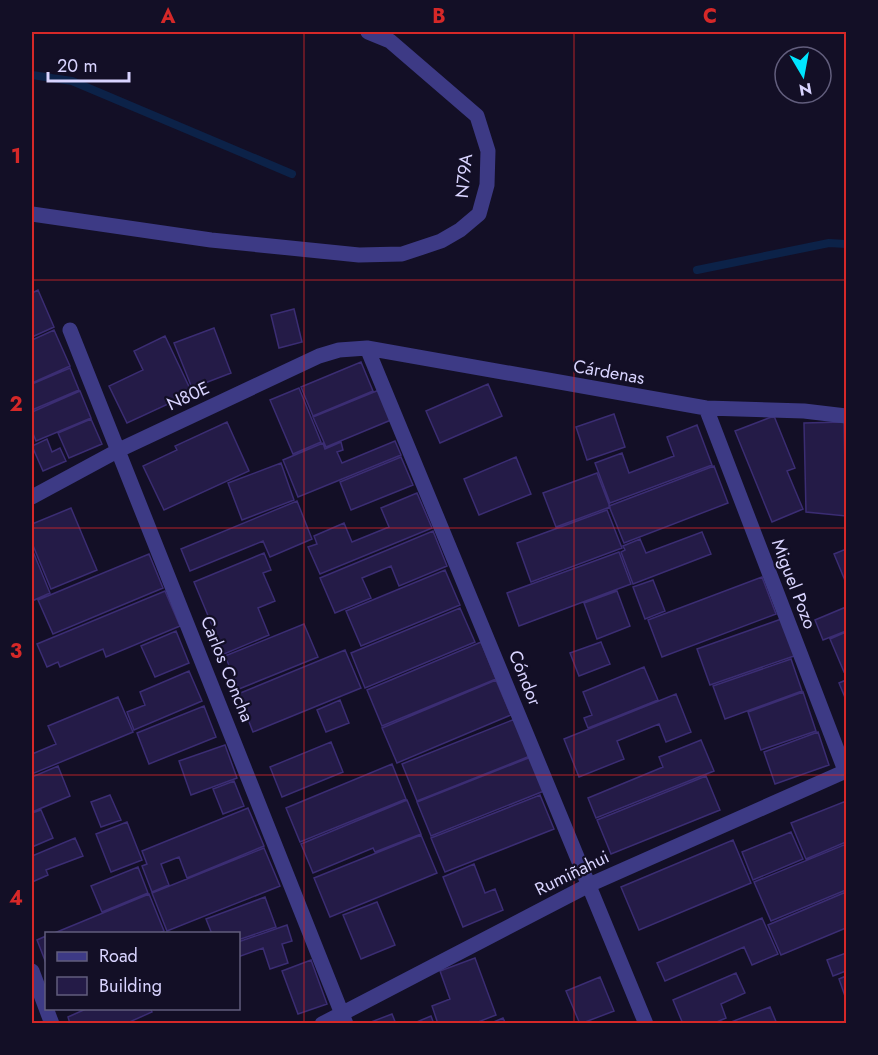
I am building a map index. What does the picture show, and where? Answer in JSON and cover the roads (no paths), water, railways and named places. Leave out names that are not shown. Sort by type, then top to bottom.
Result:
[{"type":"street","name":"N79A","points":[[32,214],[211,240],[359,255],[402,254],[441,241],[460,230],[479,214],[487,185],[488,151],[477,116],[390,41],[368,32]]},
{"type":"street","name":"Carlos Concha","points":[[70,330],[344,1018]]},
{"type":"street","name":"N80E","points":[[32,497],[119,450],[319,356],[339,350],[367,348]]},
{"type":"street","name":"Cárdenas","points":[[367,348],[706,408],[804,411],[846,416]]},
{"type":"street","name":"Cóndor","points":[[367,348],[646,1023]]},
{"type":"street","name":"Miguel Pozo","points":[[706,408],[846,772]]},
{"type":"street","name":"Rumiñahui","points":[[322,1023],[344,1018],[589,885],[846,772]]},
{"type":"street","points":[[32,971],[45,1005]]},
{"type":"waterway","points":[[32,75],[72,81],[292,174]]},
{"type":"waterway","points":[[697,270],[829,243],[846,244]]}]
